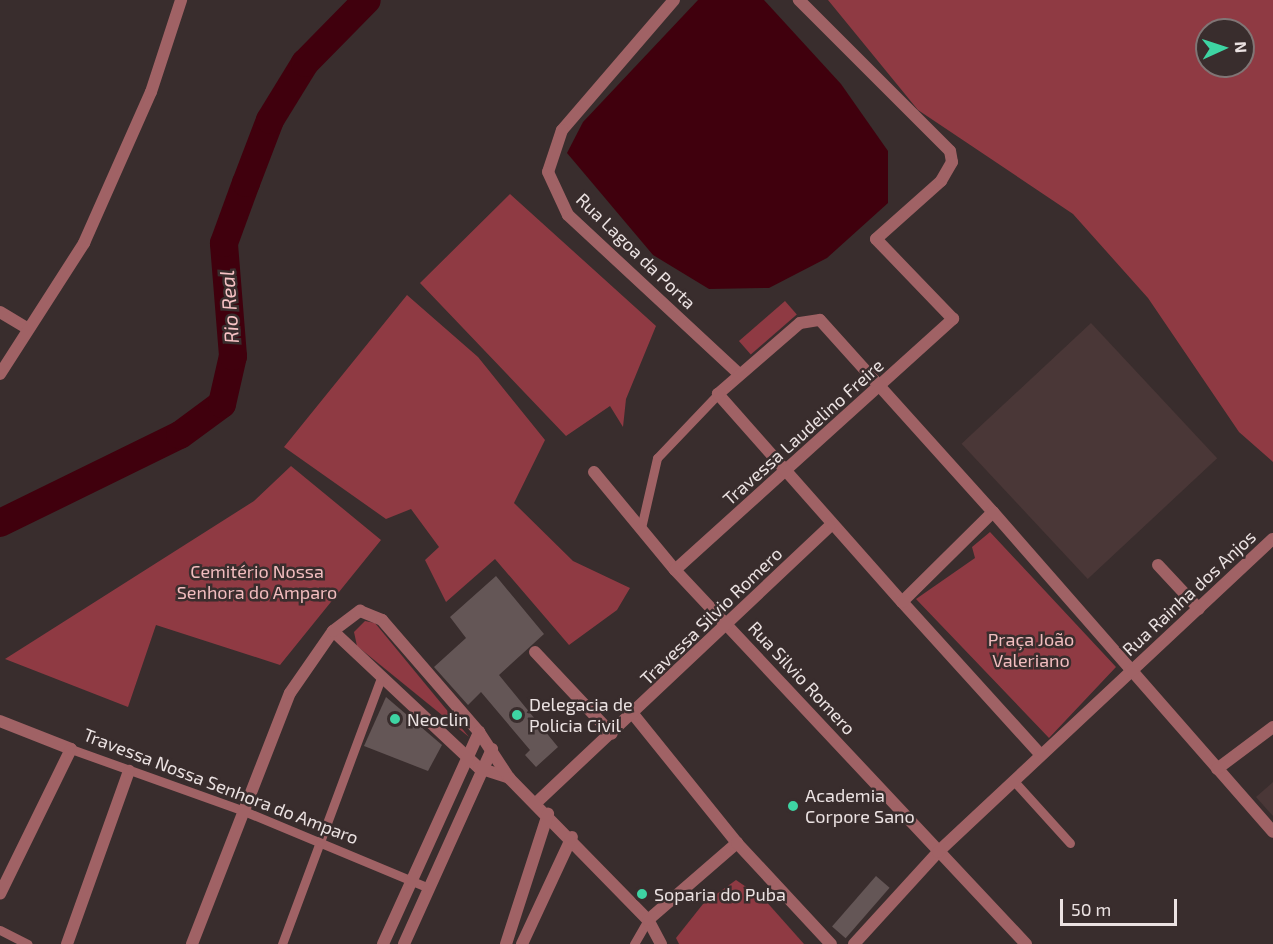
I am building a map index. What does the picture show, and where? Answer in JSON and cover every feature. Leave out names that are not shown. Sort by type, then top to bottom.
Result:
[{"type":"street","points":[[0,374],[27,328],[84,243],[151,92],[180,0]]},
{"type":"street","name":"Rua Lagoa da Porta","points":[[674,0],[562,130],[548,172],[568,215],[738,373]]},
{"type":"street","name":"Travessa Laudelino Freire","points":[[675,570],[881,387],[953,319],[876,239],[941,181],[952,162],[950,151],[800,0]]},
{"type":"street","points":[[0,312],[27,328]]},
{"type":"street","points":[[1040,754],[902,602],[830,527],[718,394],[738,373],[800,323],[817,319],[828,326],[993,512],[1130,674],[1273,832]]},
{"type":"street","name":"Rua Silvio Romero","points":[[594,472],[675,570],[1026,944]]},
{"type":"street","points":[[902,602],[993,512]]},
{"type":"street","name":"Travessa Silvio Romero","points":[[536,803],[729,625],[830,527]]},
{"type":"street","name":"Rua Rainha dos Anjos","points":[[1130,674],[1273,539]]},
{"type":"street","points":[[1158,565],[1199,609]]},
{"type":"street","points":[[192,944],[290,693],[333,631],[360,611],[381,620],[479,732],[509,778],[572,837],[648,920],[661,944]]},
{"type":"street","points":[[333,631],[381,678],[467,754],[479,768],[509,778]]},
{"type":"street","points":[[535,652],[612,734]]},
{"type":"street","points":[[854,944],[938,852],[1040,754],[1130,674]]},
{"type":"street","points":[[633,714],[737,843],[831,944]]},
{"type":"street","name":"Travessa Nossa Senhora do Amparo","points":[[0,721],[71,749]]},
{"type":"street","points":[[1217,768],[1273,727]]},
{"type":"street","points":[[382,944],[479,732]]},
{"type":"street","points":[[0,894],[71,749]]},
{"type":"street","points":[[405,944],[479,768],[492,749]]},
{"type":"street","points":[[67,944],[129,771]]},
{"type":"street","points":[[506,944],[548,814]]},
{"type":"street","points":[[522,944],[572,837]]},
{"type":"street","points":[[648,920],[737,843]]},
{"type":"lane","points":[[641,528],[654,463],[718,394]]},
{"type":"lane","points":[[282,944],[324,842],[381,678]]},
{"type":"lane","name":"Travessa Nossa Senhora do Amparo","points":[[71,749],[324,842],[411,878],[429,888]]},
{"type":"lane","points":[[1013,780],[1070,843]]},
{"type":"lane","points":[[634,944],[648,920]]},
{"type":"lane","points":[[0,930],[28,944]]},
{"type":"shaded area","points":[[698,0],[764,0],[841,84],[888,151],[888,203],[827,258],[769,288],[709,289],[653,255],[567,153],[583,122]]},
{"type":"shaded area","points":[[1091,323],[1217,458],[1088,579],[962,444]]},
{"type":"shaded area","points":[[1273,782],[1273,816],[1256,797]]},
{"type":"green space","points":[[828,0],[1273,0],[1273,462],[1239,432],[1148,298],[1073,214],[918,110]]},
{"type":"green space","points":[[510,194],[656,326],[626,399],[623,427],[610,406],[566,436],[420,283]]},
{"type":"green space","points":[[407,295],[478,357],[545,440],[514,503],[573,561],[630,588],[617,610],[569,645],[495,559],[446,602],[425,560],[439,547],[411,509],[386,519],[284,447]]},
{"type":"green space","points":[[785,301],[797,315],[751,355],[739,341]]},
{"type":"green space","name":"Cemitério Nossa Senhora do Amparo","points":[[291,466],[381,540],[280,665],[156,625],[128,707],[5,659],[254,501]]},
{"type":"green space","name":"Praça João Valeriano","points":[[990,532],[1116,667],[1049,738],[916,599],[975,558],[972,547]]},
{"type":"green space","points":[[365,621],[375,623],[469,737],[357,646],[354,632]]},
{"type":"green space","points":[[736,880],[764,899],[804,944],[679,944],[676,938],[703,904]]},
{"type":"building","points":[[496,576],[544,634],[499,675],[558,747],[536,767],[525,755],[530,750],[481,692],[468,705],[434,667],[466,638],[450,617]]},
{"type":"building","name":"Neoclin","points":[[386,697],[442,745],[428,771],[364,746]]},
{"type":"building","points":[[876,876],[890,888],[846,938],[832,927]]},
{"type":"waterway","name":"Rio Real","points":[[0,523],[180,435],[222,404],[233,356],[224,243],[270,120],[305,63],[367,0]]},
{"type":"place","name":"Delegacia de Policia Civil","points":[[517,715]]},
{"type":"place","name":"Neoclin","points":[[395,719]]},
{"type":"place","name":"Academia Corpore Sano","points":[[793,806]]},
{"type":"place","name":"Soparia do Puba","points":[[642,894]]}]
